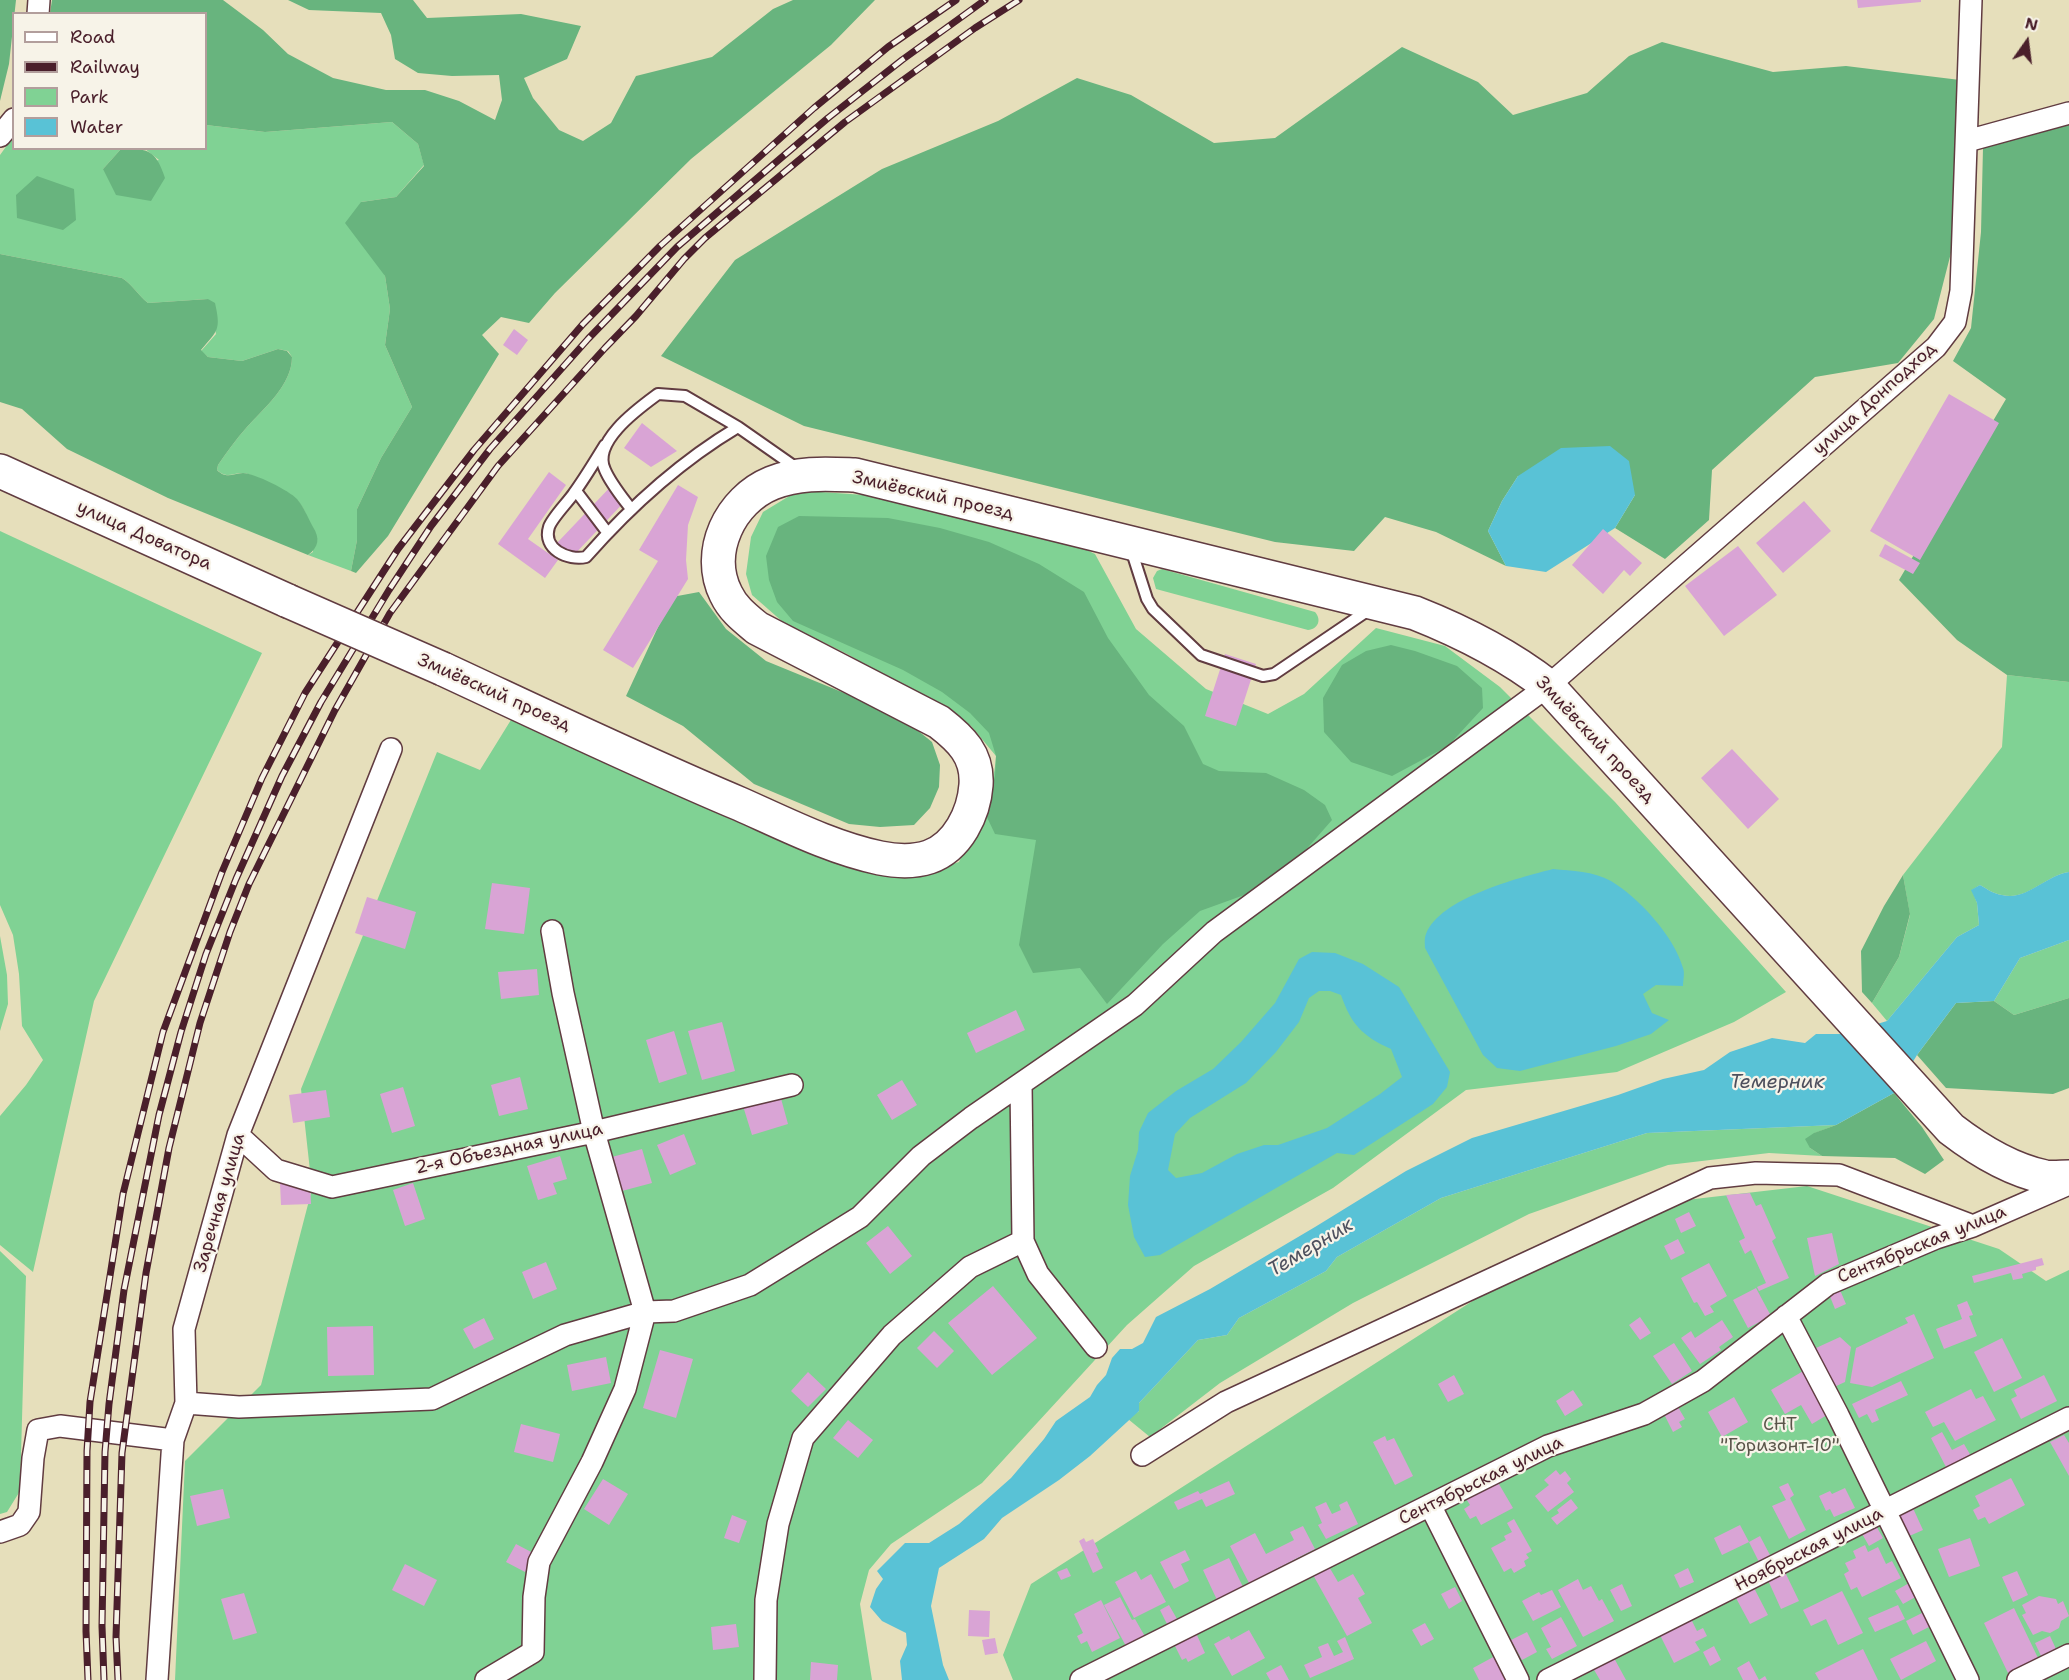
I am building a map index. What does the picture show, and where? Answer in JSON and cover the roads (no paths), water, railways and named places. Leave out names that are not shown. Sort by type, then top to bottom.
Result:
[{"type":"main road","name":"улица Доватора","points":[[0,471],[288,601]]},
{"type":"main road","name":"Змиёвский проезд","points":[[288,601],[802,831],[880,858],[905,860],[929,857],[947,848],[960,832],[975,797],[976,775],[971,756],[960,739],[939,723],[757,628],[738,613],[726,595],[719,577],[718,561],[722,538],[738,506],[754,493],[772,483],[804,474],[855,475],[1415,613],[1450,627],[1521,665],[1548,686],[1951,1129],[1976,1148],[2007,1163],[2046,1177],[2069,1176]]},
{"type":"street","name":"улица Донподход","points":[[186,1403],[238,1407],[432,1399],[565,1335],[645,1312],[674,1311],[750,1285],[860,1217],[921,1156],[971,1118],[1135,1005],[1214,932],[1548,686],[1936,347],[1955,322],[1961,291],[1971,0]]},
{"type":"street","points":[[1967,141],[2069,112]]},
{"type":"street","points":[[0,136],[12,121]]},
{"type":"street","name":"Заречная улица","points":[[157,1680],[173,1440],[186,1403],[184,1329],[238,1135],[390,749]]},
{"type":"street","points":[[486,1680],[533,1652],[534,1597],[539,1562],[592,1462],[625,1389],[645,1312],[594,1132],[563,993],[552,931]]},
{"type":"street","points":[[1021,1084],[1023,1241],[1038,1274],[1096,1347]]},
{"type":"street","name":"2-я Объездная улица","points":[[238,1135],[276,1170],[332,1187],[594,1132],[792,1085]]},
{"type":"street","points":[[1142,1455],[1226,1402],[1710,1178],[1756,1173],[1839,1175],[1973,1226]]},
{"type":"street","name":"Сентябрьская улица","points":[[1081,1680],[1548,1446],[1644,1414],[1703,1381],[1828,1284],[1936,1238],[1973,1226],[2069,1184]]},
{"type":"street","points":[[765,1680],[766,1600],[778,1524],[803,1438],[892,1335],[970,1267],[1023,1241]]},
{"type":"street","points":[[1786,1316],[1968,1680]]},
{"type":"street","name":"Ноябрьская улица","points":[[1548,1680],[2069,1418]]},
{"type":"street","points":[[0,1532],[20,1525],[29,1512],[33,1458],[38,1430],[60,1426],[173,1440]]},
{"type":"street","points":[[1430,1504],[1518,1680]]},
{"type":"street","points":[[2018,1680],[2069,1654]]},
{"type":"lane","points":[[738,427],[704,447],[631,509],[585,557],[569,558],[555,550],[549,535],[549,527],[576,491],[605,445],[630,414],[658,394],[686,396],[738,427],[804,474]]},
{"type":"lane","points":[[605,445],[603,468],[631,509]]},
{"type":"lane","points":[[576,491],[607,532]]},
{"type":"lane","points":[[1129,543],[1147,599],[1153,609],[1201,655],[1263,676],[1274,674],[1379,603]]},
{"type":"water","points":[[1610,446],[1629,461],[1635,495],[1615,528],[1546,572],[1506,566],[1488,531],[1502,501],[1518,476],[1561,448]]},
{"type":"water","points":[[1553,869],[1597,875],[1611,881],[1633,897],[1672,943],[1684,970],[1683,986],[1656,985],[1643,994],[1652,1013],[1669,1020],[1651,1034],[1616,1046],[1520,1071],[1497,1068],[1483,1055],[1425,948],[1425,936],[1434,921],[1463,900],[1501,884]]},
{"type":"water","name":"Темерник","points":[[2069,872],[2069,940],[2020,958],[1994,1001],[1956,1003],[1917,1055],[1894,1093],[1836,1125],[1647,1133],[1441,1198],[1337,1257],[1326,1271],[1239,1318],[1227,1335],[1198,1340],[1139,1403],[1139,1411],[1090,1456],[1002,1518],[984,1539],[939,1568],[931,1606],[943,1665],[949,1680],[902,1680],[900,1661],[907,1645],[906,1633],[882,1621],[870,1607],[876,1589],[883,1579],[877,1571],[905,1543],[929,1543],[959,1524],[1011,1478],[1056,1421],[1090,1397],[1106,1375],[1112,1358],[1120,1349],[1132,1349],[1143,1343],[1156,1317],[1210,1289],[1406,1171],[1472,1138],[1618,1095],[1663,1079],[1704,1070],[1730,1052],[1772,1038],[1805,1043],[1816,1034],[1844,1034],[1887,1021],[1957,937],[1979,925],[1977,903],[1971,890],[1980,885],[1999,894],[2011,896],[2028,891],[2060,874]]},
{"type":"water","points":[[1312,952],[1335,953],[1363,964],[1399,987],[1450,1072],[1447,1087],[1433,1104],[1354,1155],[1337,1153],[1160,1255],[1145,1257],[1134,1237],[1128,1205],[1130,1176],[1138,1150],[1139,1132],[1148,1113],[1176,1091],[1213,1069],[1241,1042],[1275,1003],[1299,959]],"holes":[[[1319,991],[1330,991],[1341,995],[1349,1014],[1365,1034],[1391,1049],[1402,1077],[1327,1128],[1278,1145],[1264,1145],[1237,1154],[1202,1173],[1176,1178],[1168,1170],[1175,1134],[1190,1118],[1246,1083],[1276,1052],[1299,1022],[1309,998]]]},
{"type":"railway","points":[[88,1680],[87,1451],[90,1402],[123,1194],[163,1032],[222,872],[262,778],[305,693],[398,549],[474,450],[583,324],[660,246],[814,108],[888,47],[956,0]]},
{"type":"railway","points":[[104,1680],[102,1626],[105,1452],[124,1290],[159,1115],[181,1032],[206,954],[236,879],[282,776],[321,702],[431,526],[490,449],[588,339],[677,247],[748,186],[828,118],[902,60],[985,0]]},
{"type":"railway","points":[[118,1680],[116,1637],[122,1453],[146,1273],[169,1148],[200,1023],[230,932],[249,884],[335,710],[390,613],[498,466],[636,316],[684,259],[705,238],[845,122],[975,28],[1019,0]]},
{"type":"park label","name":"СНТ \"Горизонт-10\"","points":[[1780,1435]]}]
